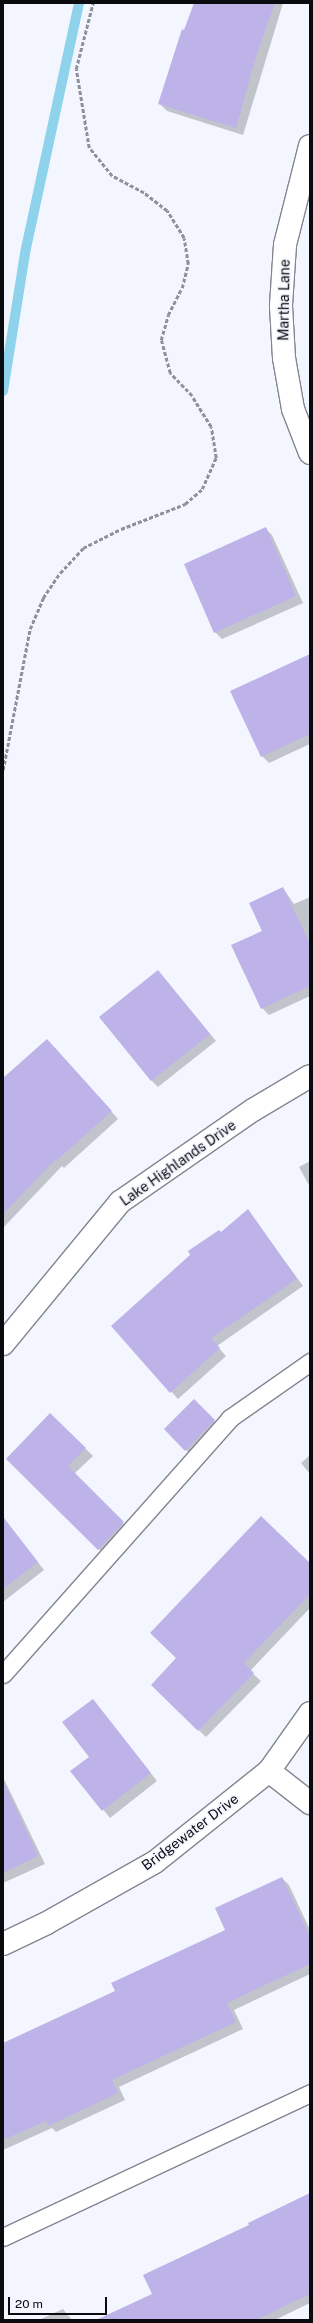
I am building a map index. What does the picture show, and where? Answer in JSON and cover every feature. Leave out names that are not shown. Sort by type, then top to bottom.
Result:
[{"type":"street","name":"Martha Lane","points":[[310,146],[285,245],[281,306],[284,358],[290,394],[310,453]]},
{"type":"street","name":"Lake Highlands Drive","points":[[3,1344],[120,1202],[253,1110],[310,1076]]},
{"type":"street","name":"Bridgewater Drive","points":[[3,1944],[45,1924],[155,1862],[269,1771],[310,1713]]},
{"type":"street","points":[[269,1771],[310,1803]]},
{"type":"lane","points":[[3,1674],[230,1418],[310,1362]]},
{"type":"lane","points":[[3,2237],[310,2093]]},
{"type":"path","points":[[3,770],[30,629],[43,598],[60,573],[83,548],[121,529],[185,504],[202,489],[216,458],[211,427],[192,396],[170,373],[161,340],[168,314],[182,288],[188,264],[184,238],[167,212],[144,193],[112,176],[89,148],[76,69],[93,3]]},
{"type":"building","points":[[194,3],[275,3],[257,53],[236,128],[158,104],[182,29],[184,30]]},
{"type":"building","points":[[266,527],[296,596],[214,633],[184,564]]},
{"type":"building","points":[[310,654],[310,734],[261,757],[230,691]]},
{"type":"building","points":[[283,887],[310,944],[310,986],[261,1009],[231,945],[262,931],[249,903]]},
{"type":"building","points":[[158,970],[210,1034],[151,1081],[99,1017]]},
{"type":"building","points":[[47,1039],[112,1111],[56,1161],[55,1160],[3,1214],[3,1078]]},
{"type":"building","points":[[248,1209],[297,1279],[211,1338],[220,1348],[170,1393],[111,1326],[190,1255],[188,1251],[219,1230],[221,1232]]},
{"type":"building","points":[[194,1399],[215,1420],[185,1451],[164,1429]]},
{"type":"building","points":[[50,1413],[86,1448],[68,1466],[124,1522],[98,1550],[6,1459]]},
{"type":"building","points":[[261,1516],[310,1563],[310,1594],[244,1663],[254,1673],[198,1731],[151,1685],[176,1658],[150,1633]]},
{"type":"building","points":[[3,1517],[38,1562],[3,1589]]},
{"type":"building","points":[[93,1699],[151,1773],[102,1811],[70,1771],[89,1757],[62,1722]]},
{"type":"building","points":[[3,1781],[38,1856],[3,1873]]},
{"type":"building","points":[[282,1877],[310,1937],[310,1964],[227,2003],[236,2022],[112,2080],[118,2093],[48,2126],[46,2121],[3,2140],[3,2043],[115,1991],[111,1983],[225,1930],[215,1908]]},
{"type":"building","points":[[310,2193],[310,2294],[256,2320],[96,2320],[152,2294],[143,2275],[249,2225],[248,2223]]},
{"type":"waterway","points":[[3,391],[25,253],[79,3]]}]
